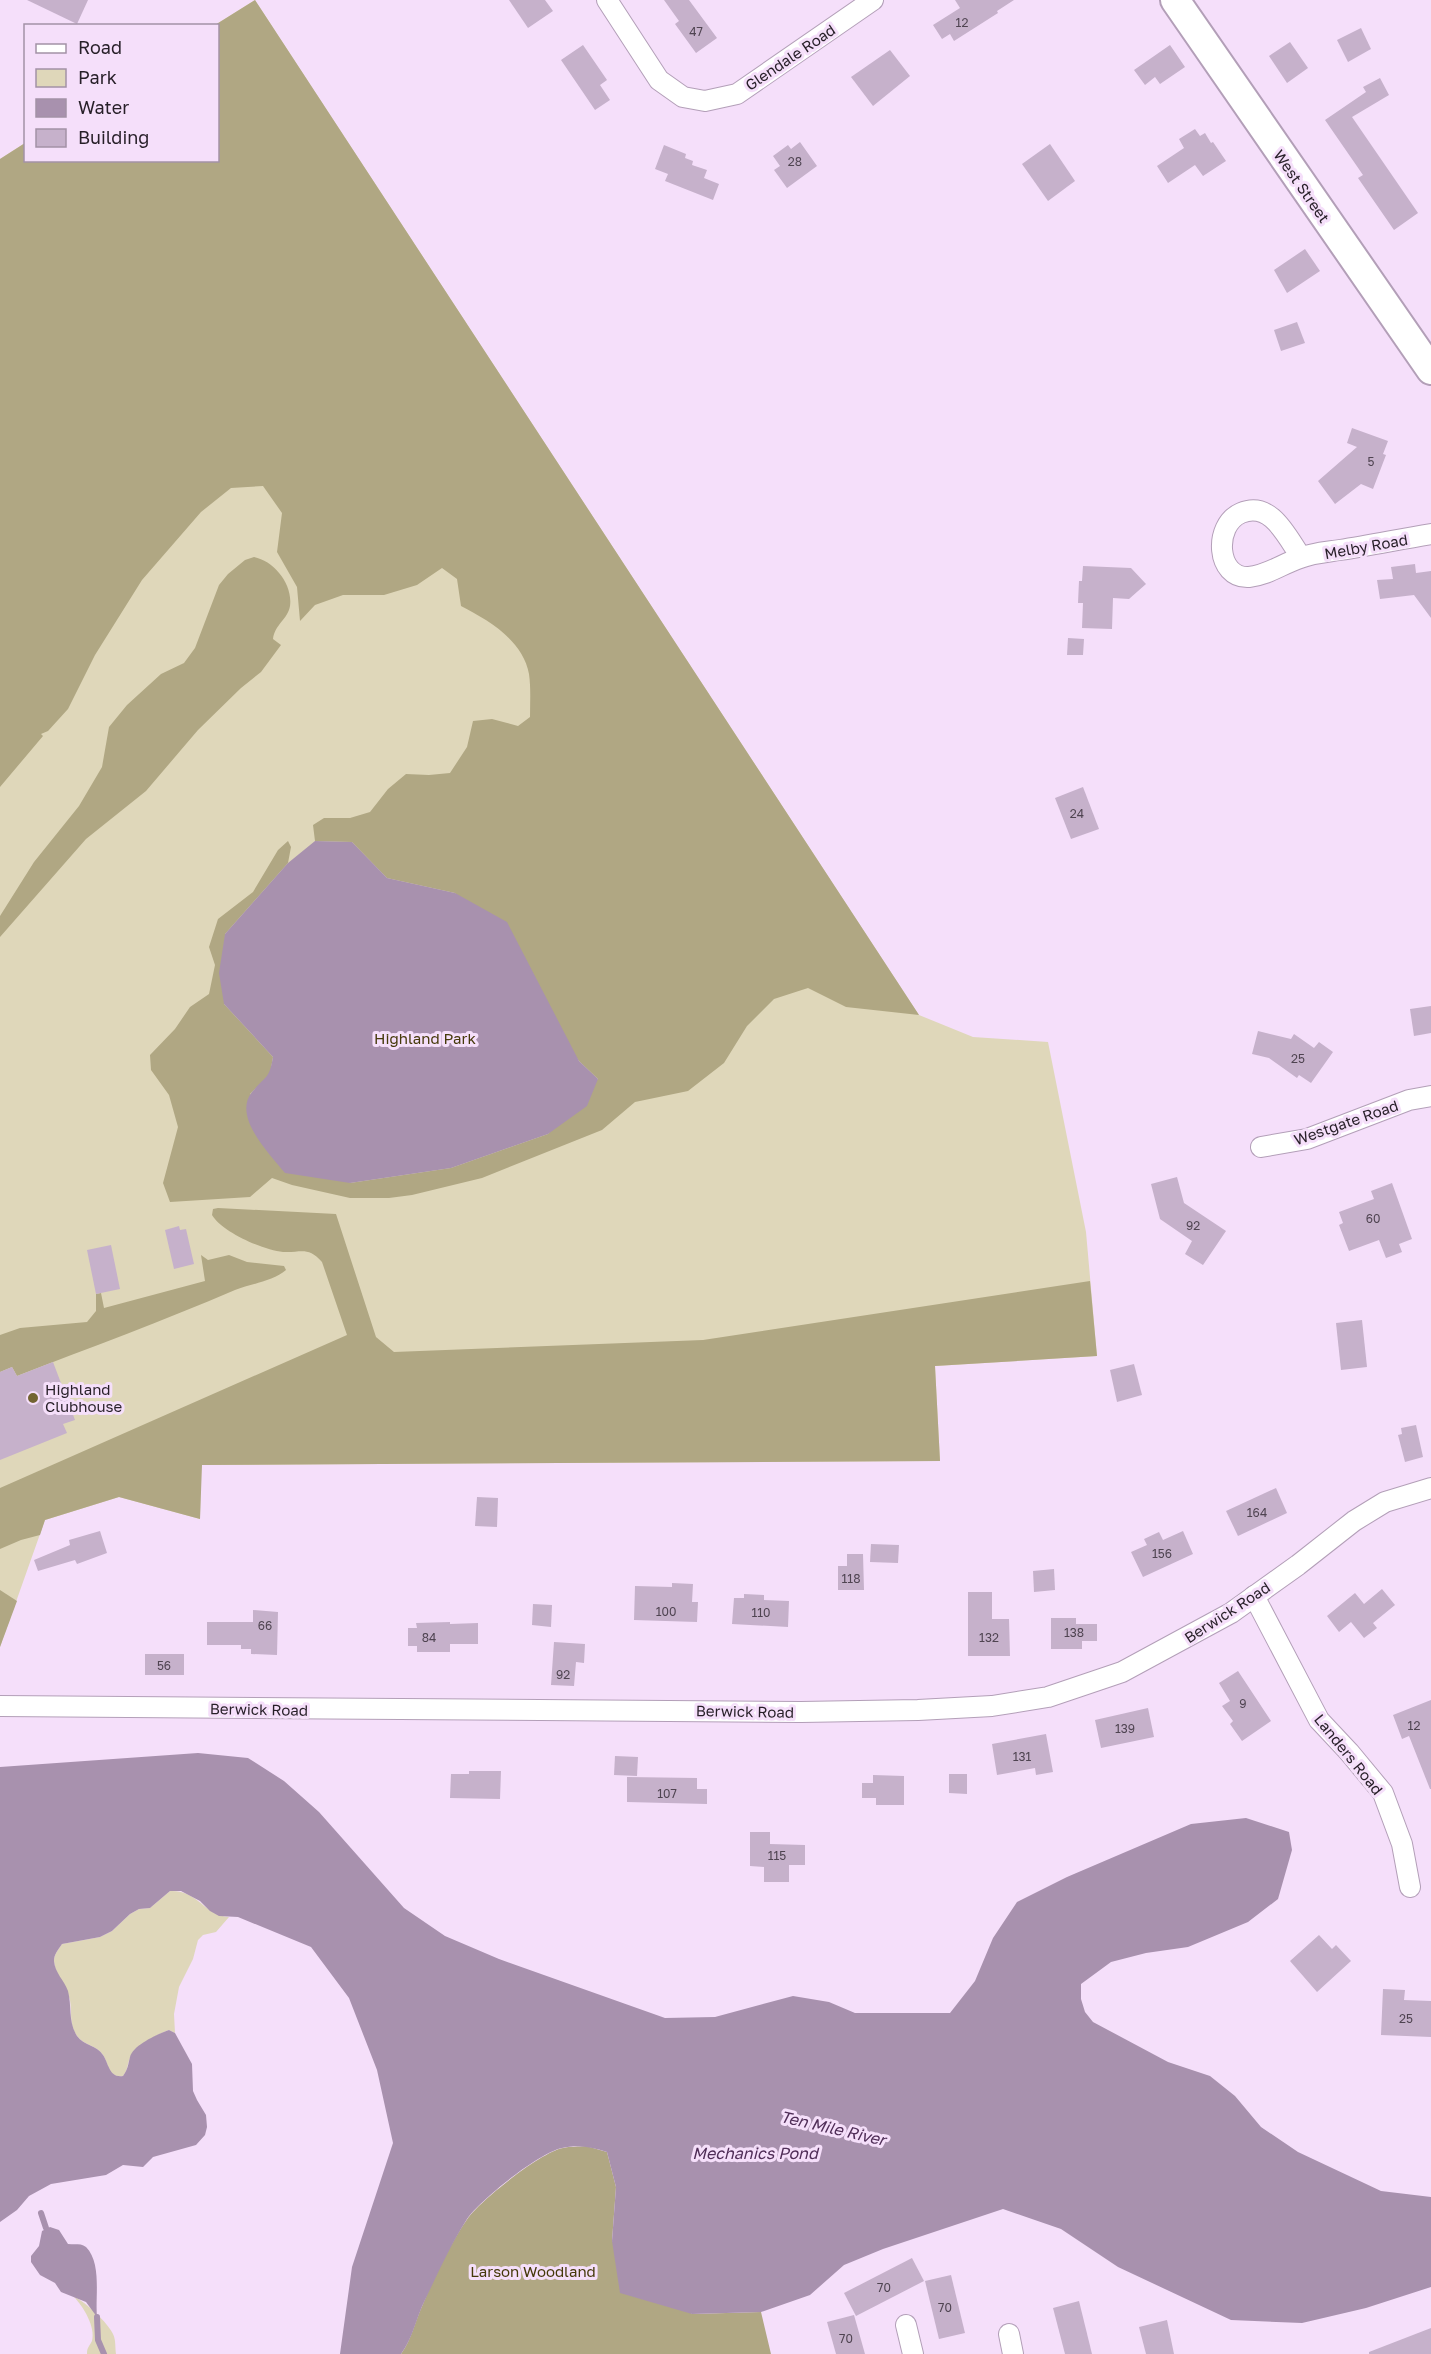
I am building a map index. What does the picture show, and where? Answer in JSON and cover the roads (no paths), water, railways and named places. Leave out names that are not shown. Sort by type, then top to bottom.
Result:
[{"type":"main road","name":"West Street","points":[[1175,0],[1431,370]]},
{"type":"street","name":"Glendale Road","points":[[607,0],[659,80],[683,97],[705,101],[736,94],[873,0]]},
{"type":"street","name":"Melby Road","points":[[1301,557],[1431,534]]},
{"type":"street","name":"Westgate Road","points":[[1261,1146],[1307,1139],[1409,1100],[1431,1096]]},
{"type":"street","name":"Berwick Road","points":[[0,1706],[801,1712],[992,1706],[1048,1697],[1122,1672],[1231,1613],[1354,1521],[1385,1502],[1431,1488]]},
{"type":"street","name":"Landers Road","points":[[1254,1596],[1318,1720],[1349,1752],[1383,1793],[1402,1844],[1410,1887]]},
{"type":"street","points":[[906,2325],[913,2354]]},
{"type":"water","points":[[315,841],[352,842],[387,878],[455,893],[507,922],[579,1061],[598,1079],[587,1106],[548,1134],[451,1168],[350,1183],[285,1173],[255,1135],[247,1113],[247,1102],[252,1092],[268,1074],[273,1057],[224,1004],[219,973],[225,934],[288,863]]},
{"type":"water","name":"Mechanics Pond","points":[[198,1753],[248,1758],[284,1781],[319,1812],[404,1908],[445,1936],[499,1959],[665,2018],[715,2017],[793,1996],[829,2002],[855,2013],[950,2013],[975,1981],[993,1938],[1017,1902],[1067,1877],[1191,1824],[1246,1818],[1289,1832],[1292,1850],[1278,1899],[1248,1922],[1188,1947],[1146,1953],[1111,1962],[1081,1984],[1081,1999],[1085,2012],[1093,2022],[1168,2062],[1210,2076],[1235,2096],[1261,2127],[1298,2152],[1381,2191],[1431,2197],[1431,2287],[1366,2308],[1302,2323],[1231,2320],[1118,2267],[1061,2229],[1003,2209],[883,2249],[844,2265],[810,2295],[761,2312],[692,2314],[620,2293],[612,2241],[616,2187],[607,2152],[591,2147],[573,2146],[552,2151],[526,2167],[484,2200],[467,2219],[445,2259],[401,2354],[340,2354],[352,2267],[393,2143],[377,2070],[349,1998],[311,1947],[238,1917],[219,1916],[200,1901],[181,1891],[170,1891],[150,1908],[139,1909],[130,1914],[112,1931],[100,1937],[62,1944],[55,1954],[54,1961],[68,1991],[74,2031],[83,2042],[100,2052],[115,2075],[123,2076],[132,2053],[141,2044],[169,2030],[175,2033],[192,2064],[193,2091],[206,2115],[205,2135],[196,2145],[153,2157],[143,2167],[123,2165],[106,2175],[51,2184],[29,2196],[17,2210],[0,2222],[0,1767]]},
{"type":"water","points":[[50,2227],[59,2230],[68,2244],[84,2246],[91,2254],[97,2280],[97,2317],[86,2302],[61,2292],[55,2283],[40,2275],[31,2262],[31,2256],[39,2246],[42,2231]]},
{"type":"waterway","points":[[41,2213],[46,2228]]},
{"type":"waterway","points":[[97,2317],[98,2340],[104,2354]]},
{"type":"place","name":"Highland Clubhouse","points":[[33,1398]]},
{"type":"park label","name":"Highland Park","points":[[425,1038]]},
{"type":"park label","name":"Larson Woodland","points":[[533,2271]]},
{"type":"water label","name":"Ten Mile River","points":[[833,2128]]}]
